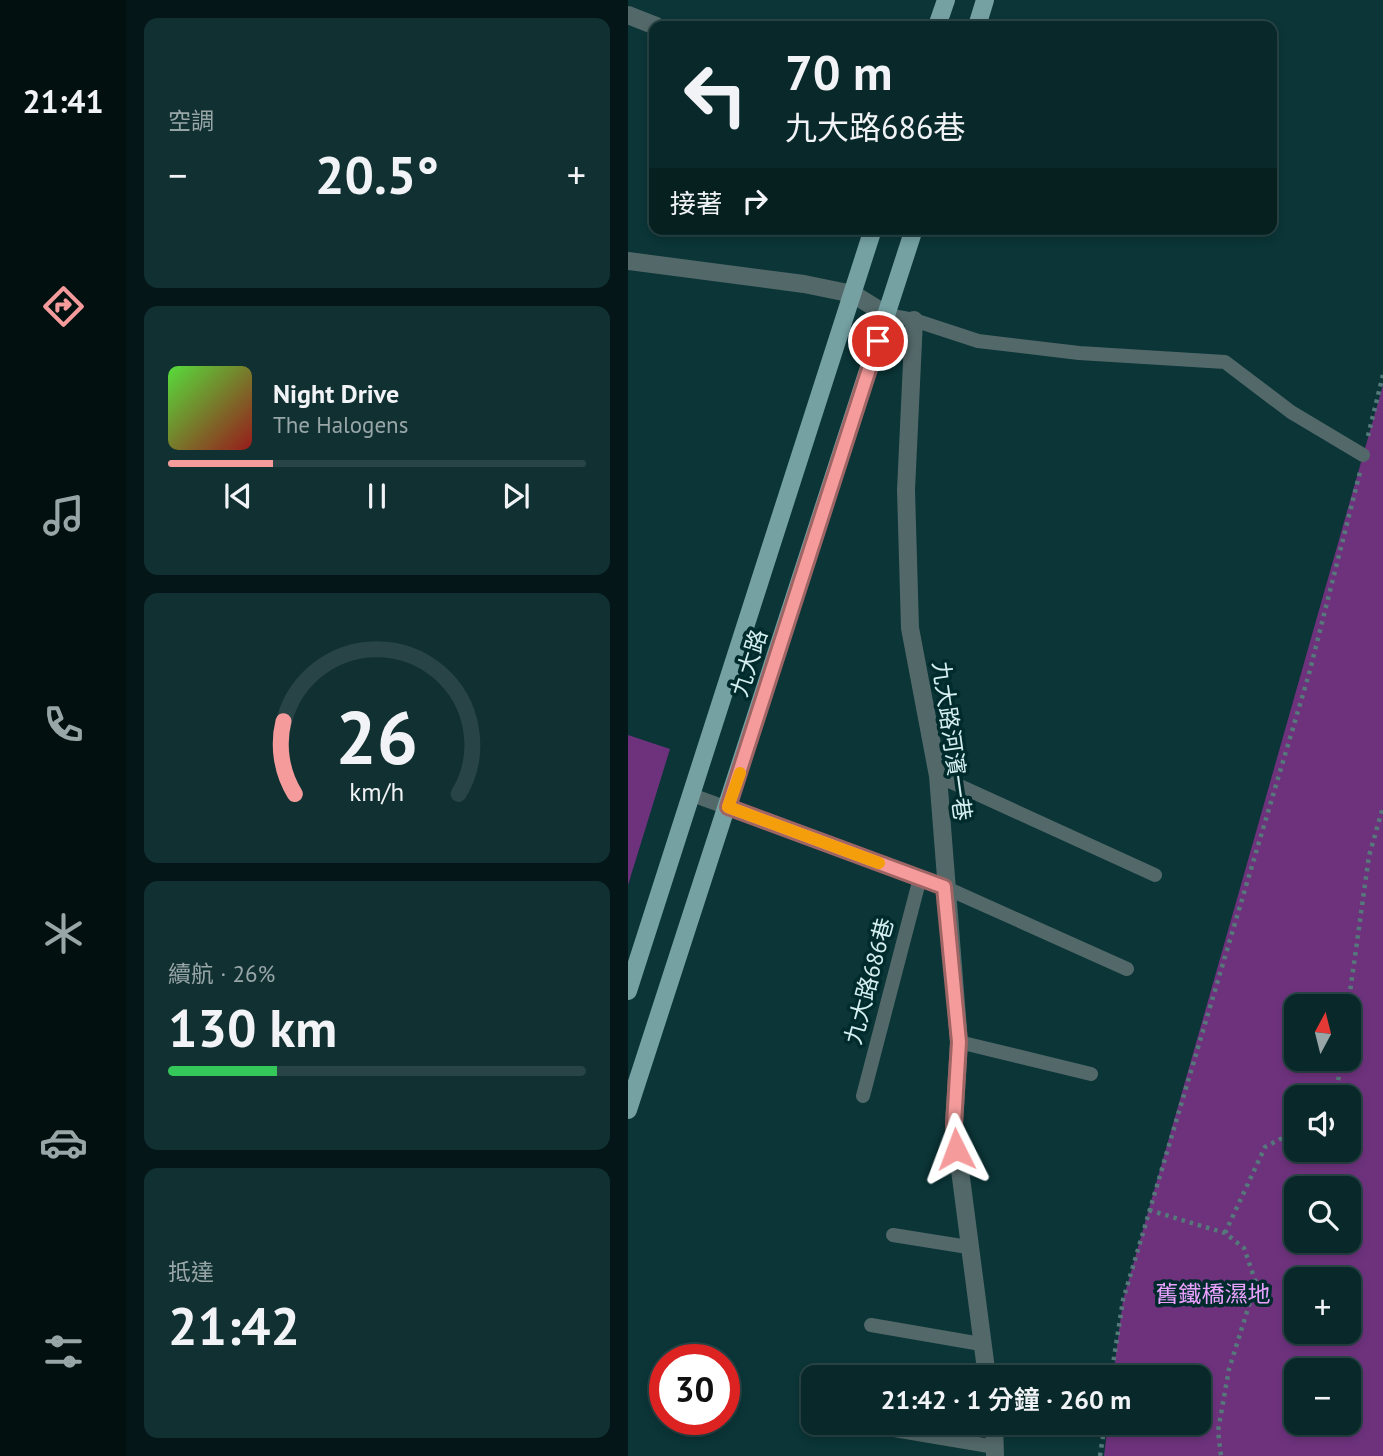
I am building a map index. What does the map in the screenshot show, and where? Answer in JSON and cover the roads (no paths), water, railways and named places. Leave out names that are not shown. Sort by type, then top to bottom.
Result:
[{"type":"main road","points":[[939,21],[946,0]]},
{"type":"main road","points":[[979,21],[985,0]]},
{"type":"main road","name":"九大路","points":[[628,991],[871,235]]},
{"type":"main road","name":"九大路","points":[[628,1110],[912,235]]},
{"type":"street","points":[[628,15],[649,23]]},
{"type":"street","points":[[628,261],[804,284],[853,294],[887,315]]},
{"type":"street","name":"九大路河濱一巷","points":[[914,320],[906,490],[910,628],[938,776],[944,887],[959,1042],[954,1124],[985,1365]]},
{"type":"lane","points":[[887,315],[914,320],[978,341],[1079,353],[1225,362],[1291,412],[1363,455]]},
{"type":"lane","points":[[938,776],[1155,876]]},
{"type":"lane","points":[[692,795],[944,887],[1127,969]]},
{"type":"lane","name":"九大路686巷","points":[[863,1096],[920,878]]},
{"type":"lane","points":[[959,1042],[1091,1074]]},
{"type":"lane","points":[[893,1235],[968,1247]]},
{"type":"lane","points":[[871,1325],[981,1344]]},
{"type":"lane","points":[[912,1435],[995,1452]]},
{"type":"park label","name":"舊鐵橋濕地","points":[[1213,1294]]}]
